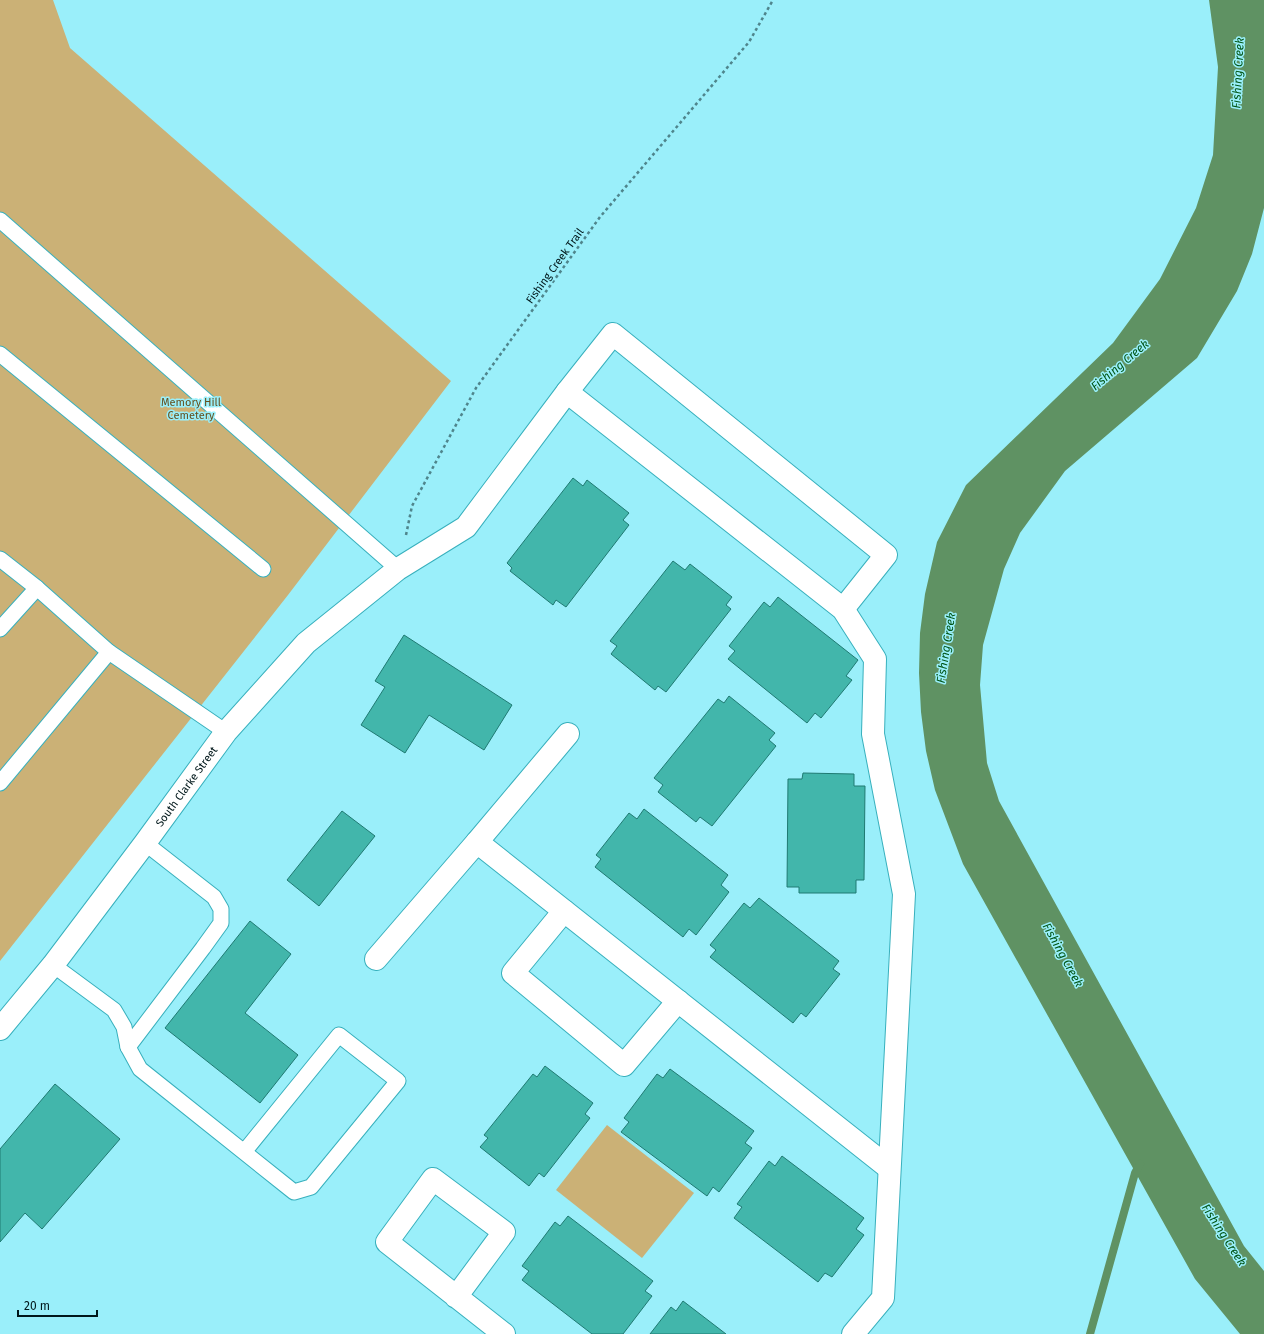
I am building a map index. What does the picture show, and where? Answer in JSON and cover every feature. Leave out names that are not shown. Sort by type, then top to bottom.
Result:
[{"type":"street","name":"South Clarke Street","points":[[0,1029],[53,966],[146,843],[226,732],[306,643],[398,569],[466,527],[567,392],[613,334],[886,555],[843,608]]},
{"type":"street","points":[[567,392],[843,608],[875,660],[873,734],[904,894],[883,1298],[853,1334]]},
{"type":"street","points":[[376,959],[568,734]]},
{"type":"street","points":[[477,842],[889,1168]]},
{"type":"street","points":[[564,911],[513,973],[624,1065],[678,1000]]},
{"type":"street","points":[[456,1296],[504,1232],[434,1179],[386,1242],[504,1334]]},
{"type":"lane","points":[[0,220],[398,569]]},
{"type":"lane","points":[[0,354],[264,569]]},
{"type":"lane","points":[[0,558],[109,652],[226,732]]},
{"type":"lane","points":[[0,630],[36,588]]},
{"type":"lane","points":[[0,782],[109,652]]},
{"type":"lane","points":[[128,1047],[221,923],[220,909],[214,897],[146,843]]},
{"type":"lane","points":[[53,966],[114,1010],[124,1028],[128,1047],[140,1069],[294,1192],[311,1186],[398,1080],[340,1034],[244,1152]]},
{"type":"path","name":"Fishing Creek Trail","points":[[398,569],[412,506],[476,388],[600,217],[749,42],[773,0]]},
{"type":"green space","name":"Memory Hill Cemetery","points":[[0,0],[53,0],[70,48],[451,381],[288,595],[0,961]]},
{"type":"green space","points":[[607,1125],[694,1193],[642,1258],[556,1190]]},
{"type":"water","name":"Fishing Creek","points":[[1209,0],[1264,0],[1264,208],[1252,254],[1237,291],[1197,358],[1065,471],[1020,533],[1004,569],[983,645],[980,685],[987,763],[999,801],[1244,1246],[1264,1271],[1264,1334],[1240,1334],[1195,1279],[963,864],[935,790],[926,751],[921,712],[919,673],[920,633],[925,594],[937,542],[966,485],[1113,343],[1160,279],[1196,208],[1213,155],[1218,67]]},
{"type":"building","points":[[573,478],[583,486],[587,480],[629,513],[623,520],[629,525],[566,607],[556,600],[553,605],[510,571],[512,568],[507,563]]},
{"type":"building","points":[[673,561],[685,570],[690,564],[732,597],[726,605],[731,609],[666,692],[658,686],[655,690],[611,654],[617,646],[610,641]]},
{"type":"building","points":[[778,597],[858,660],[846,676],[852,680],[821,718],[815,713],[807,723],[728,659],[735,651],[729,646],[764,602],[770,607]]},
{"type":"building","points":[[404,635],[512,705],[484,750],[429,715],[405,753],[361,725],[385,687],[375,681]]},
{"type":"building","points":[[729,696],[775,733],[769,740],[776,746],[712,826],[700,817],[696,822],[658,792],[663,785],[654,778],[718,699],[724,703]]},
{"type":"building","points":[[803,773],[854,774],[854,786],[865,786],[864,880],[856,880],[856,893],[799,893],[799,887],[787,887],[788,779],[802,779]]},
{"type":"building","points":[[644,809],[728,875],[721,885],[729,892],[696,935],[689,929],[683,937],[595,867],[601,859],[596,855],[629,813],[637,819]]},
{"type":"building","points":[[342,811],[375,836],[319,906],[287,880]]},
{"type":"building","points":[[759,898],[839,961],[833,969],[840,974],[806,1017],[801,1013],[793,1023],[710,957],[716,950],[710,945],[744,903],[750,908]]},
{"type":"building","points":[[250,921],[291,954],[245,1013],[298,1055],[260,1103],[165,1028]]},
{"type":"building","points":[[545,1066],[593,1103],[585,1114],[590,1118],[544,1177],[539,1173],[529,1186],[480,1147],[488,1138],[484,1135],[533,1074],[537,1077]]},
{"type":"building","points":[[670,1069],[754,1131],[745,1143],[752,1148],[719,1192],[713,1187],[707,1196],[621,1132],[629,1122],[624,1118],[657,1074],[663,1078]]},
{"type":"building","points":[[55,1084],[120,1139],[42,1229],[25,1213],[0,1242],[0,1149]]},
{"type":"building","points":[[782,1156],[864,1218],[856,1229],[864,1235],[832,1277],[825,1273],[818,1282],[734,1218],[742,1207],[737,1204],[769,1161],[775,1166]]},
{"type":"building","points":[[568,1216],[653,1281],[645,1291],[652,1296],[623,1334],[592,1334],[522,1280],[529,1271],[522,1266],[555,1222],[560,1226]]},
{"type":"building","points":[[683,1301],[726,1334],[650,1334],[671,1307],[676,1311]]},
{"type":"waterway","points":[[1090,1334],[1135,1173],[1140,1164]]}]
